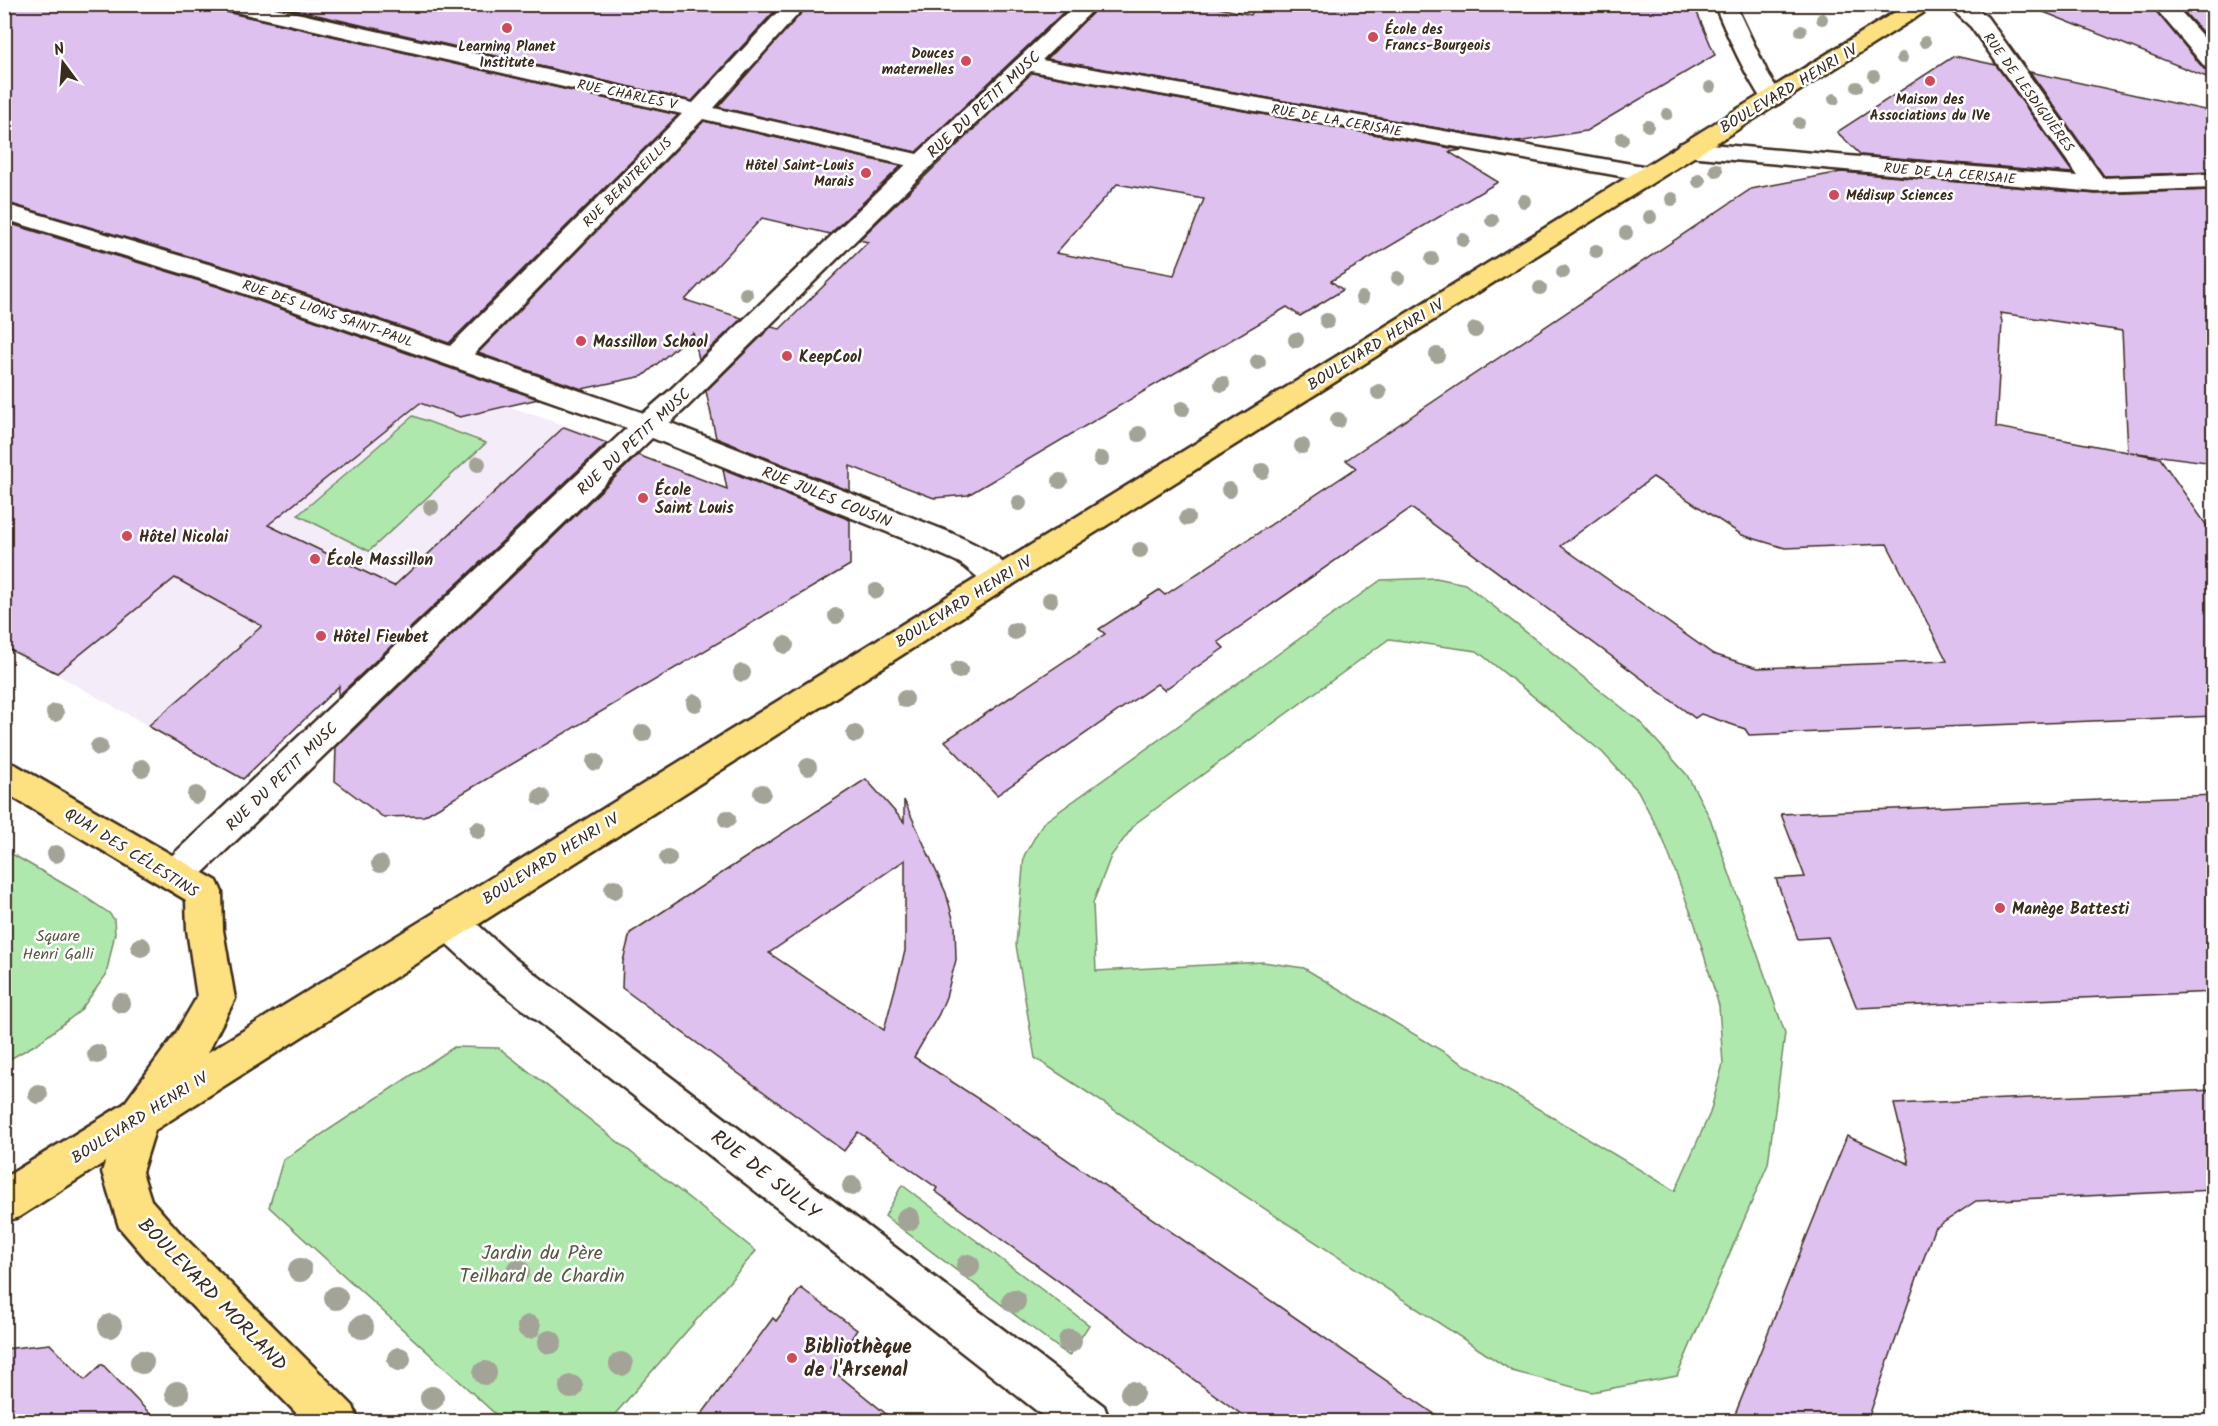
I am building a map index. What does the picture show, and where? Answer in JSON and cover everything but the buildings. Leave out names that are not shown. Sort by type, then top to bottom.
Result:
[{"type":"main road","name":"BOULEVARD HENRI IV","points":[[4,1202],[1000,578],[1924,4]]},
{"type":"main road","name":"QUAI DES CÉLESTINS","points":[[4,775],[204,892],[206,930],[216,999],[190,1046],[139,1116]]},
{"type":"main road","name":"BOULEVARD MORLAND","points":[[139,1116],[122,1172],[134,1212],[172,1257],[337,1422]]},
{"type":"street","name":"RUE CHARLES V","points":[[227,4],[922,162]]},
{"type":"street","name":"RUE BEAUTREILLIS","points":[[454,357],[699,110],[797,4]]},
{"type":"street","name":"RUE DU PETIT MUSC","points":[[176,875],[678,399],[922,162],[1089,4]]},
{"type":"street","points":[[1724,4],[1758,76],[1772,98]]},
{"type":"street","name":"RUE DE LESDIGUIÈRES","points":[[1956,4],[1979,22],[2096,185]]},
{"type":"street","points":[[2163,4],[2214,63]]},
{"type":"street","name":"RUE DE LA CERISAIE","points":[[1026,64],[1648,174]]},
{"type":"street","name":"RUE DE LA CERISAIE","points":[[1688,150],[2096,185],[2214,181]]},
{"type":"street","name":"RUE DES LIONS SAINT-PAUL","points":[[4,212],[226,278],[648,425]]},
{"type":"street","name":"RUE JULES COUSIN","points":[[648,425],[938,540],[970,555],[1000,578]]},
{"type":"street","name":"RUE DE SULLY","points":[[449,922],[511,977],[1088,1422]]},
{"type":"shaded area","name":"École Massillon","points":[[411,373],[599,437],[495,534],[243,779],[31,660]]},
{"type":"green space","points":[[413,416],[486,443],[369,551],[298,515]]},
{"type":"green space","points":[[1436,578],[1465,584],[1639,721],[1687,775],[1710,818],[1785,1033],[1768,1164],[1677,1376],[1592,1392],[1512,1371],[1035,1058],[1016,945],[1024,856],[1043,823],[1381,580]],"holes":[[[1389,639],[1477,651],[1602,752],[1638,791],[1663,839],[1695,924],[1719,1006],[1723,1064],[1710,1113],[1675,1191],[1304,968],[1263,962],[1096,971],[1093,903],[1111,856],[1136,823]]]},
{"type":"green space","name":"Square Henri Galli","points":[[5,850],[109,913],[114,919],[115,933],[106,975],[80,1011],[38,1043],[5,1062]]},
{"type":"green space","name":"Jardin du Père Teilhard de Chardin","points":[[454,1047],[499,1048],[756,1251],[609,1421],[503,1421],[269,1207],[283,1160]]},
{"type":"green space","points":[[902,1185],[1089,1325],[1069,1356],[885,1216]]},
{"type":"place","name":"Learning Planet Institute","points":[[507,28]]},
{"type":"place","name":"École des Francs-Bourgeois","points":[[1373,37]]},
{"type":"place","name":"Douces maternelles","points":[[966,61]]},
{"type":"place","name":"Maison des Associations du IVe","points":[[1930,81]]},
{"type":"place","name":"Hôtel Saint-Louis Marais","points":[[866,173]]},
{"type":"place","name":"Médisup Sciences","points":[[1834,195]]},
{"type":"place","name":"Massillon School","points":[[581,341]]},
{"type":"place","name":"KeepCool","points":[[787,356]]},
{"type":"place","name":"École Saint Louis","points":[[643,498]]},
{"type":"place","name":"Hôtel Nicolai","points":[[127,536]]},
{"type":"place","name":"École Massillon","points":[[315,559]]},
{"type":"place","name":"Hôtel Fieubet","points":[[321,636]]},
{"type":"place","name":"Manège Battesti","points":[[2000,908]]},
{"type":"place","name":"Bibliothèque de l'Arsenal","points":[[792,1358]]}]
